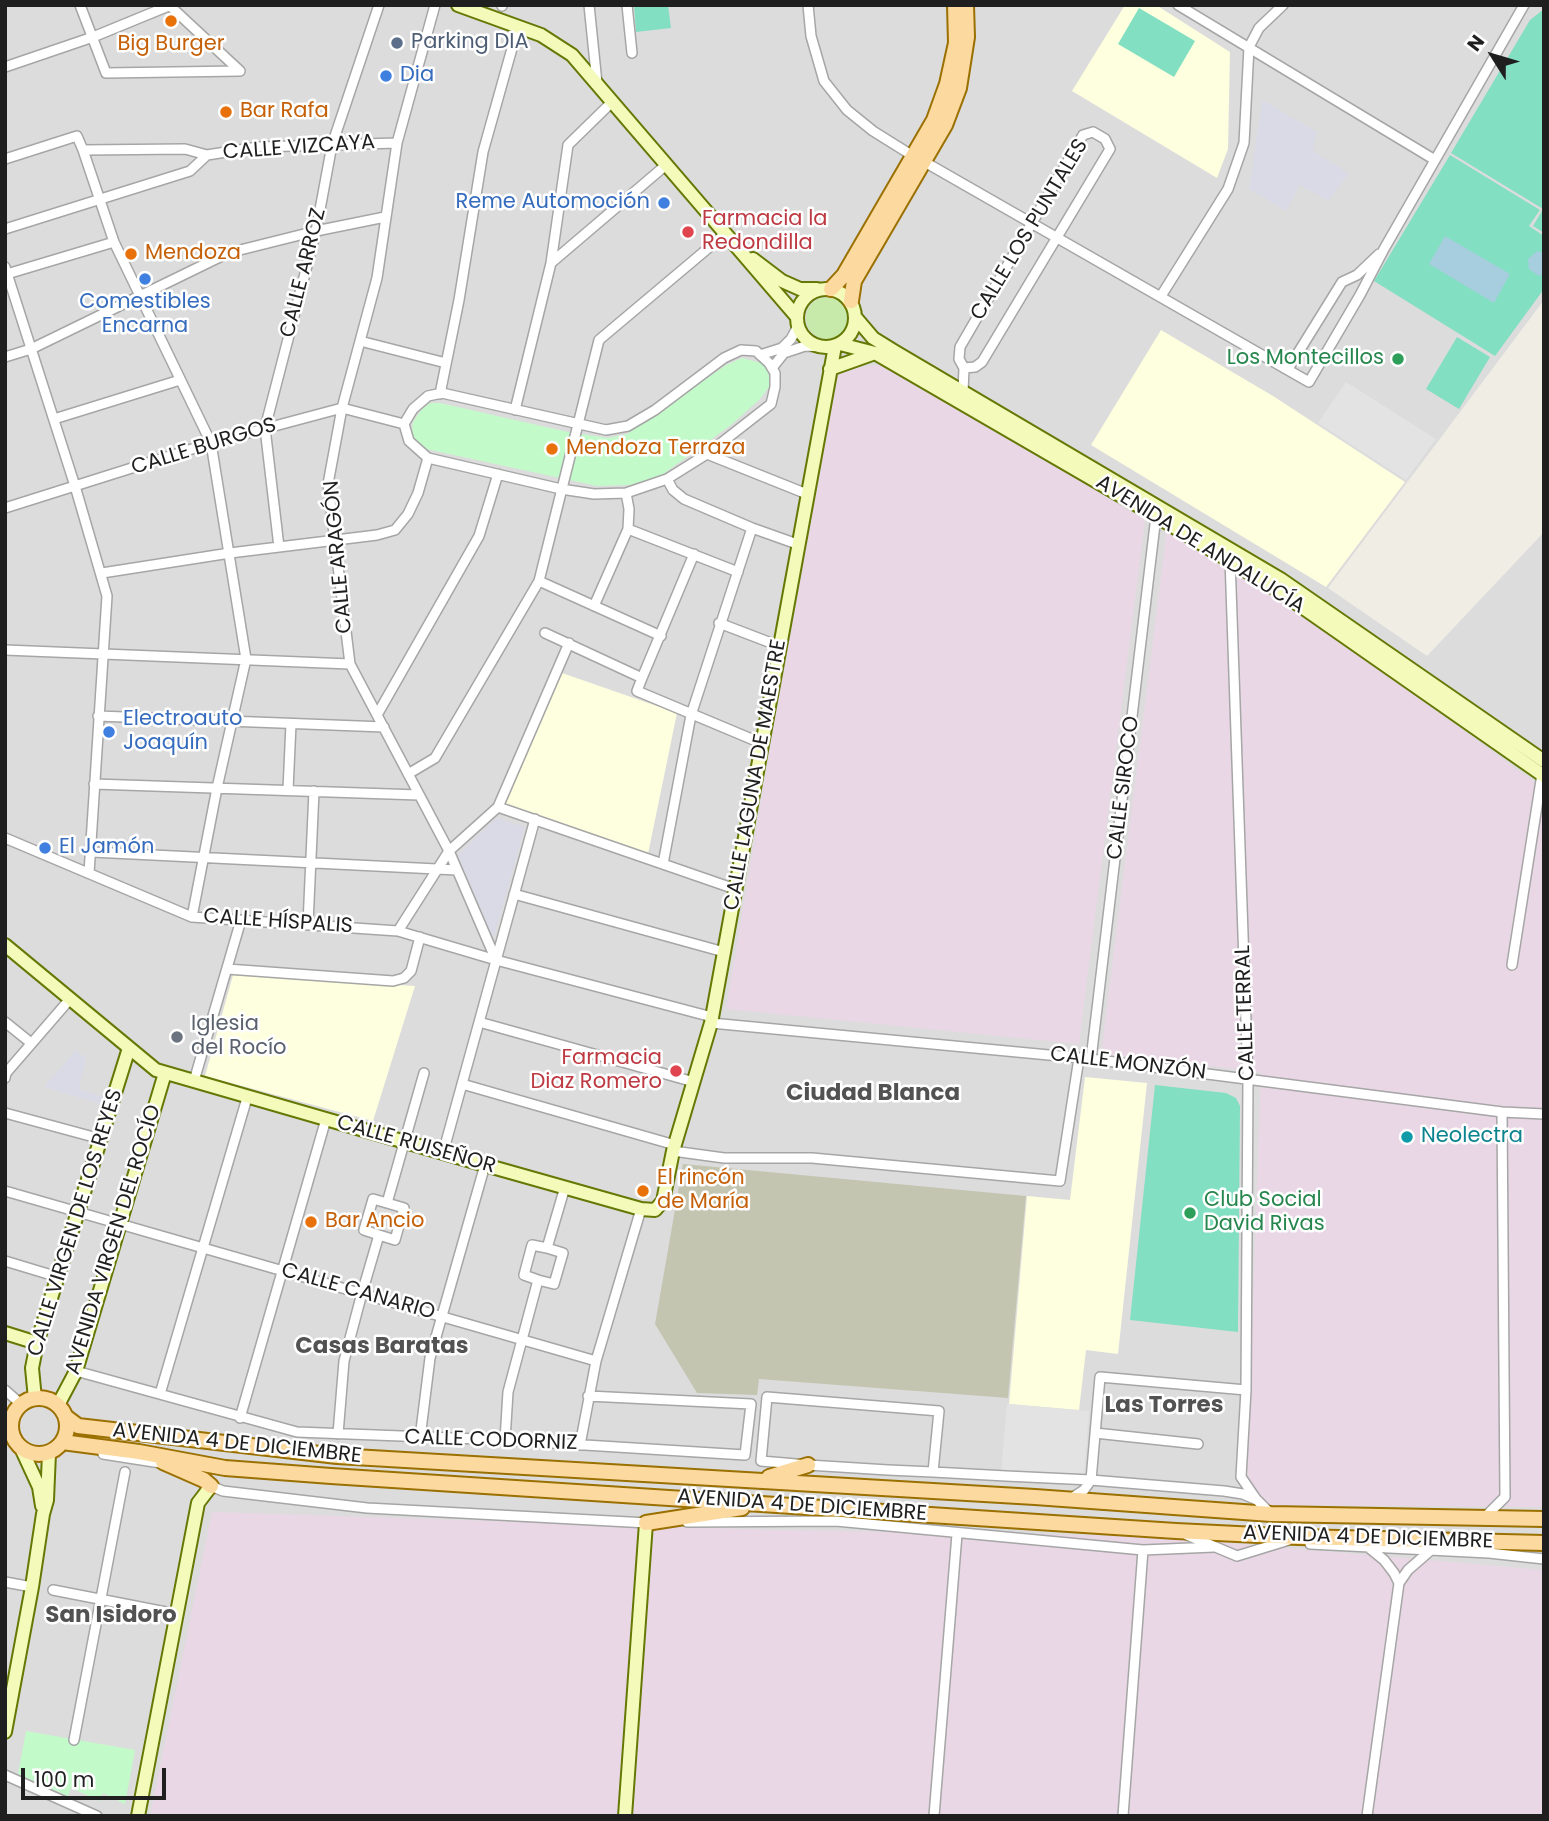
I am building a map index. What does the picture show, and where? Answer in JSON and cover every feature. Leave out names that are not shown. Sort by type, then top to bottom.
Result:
[{"type":"main road","points":[[851,301],[855,281],[918,158],[947,84],[956,43],[955,5]]},
{"type":"main road","points":[[825,289],[844,275],[918,158],[944,125],[959,88],[967,37],[966,5]]},
{"type":"main road","points":[[43,1398],[62,1411],[66,1425],[62,1442],[49,1453],[34,1454],[13,1439],[11,1425],[19,1407],[43,1398]]},
{"type":"main road","name":"AVENIDA 4 DE DICIEMBRE","points":[[62,1411],[78,1426],[337,1456],[1070,1499],[1271,1514],[1544,1519]]},
{"type":"main road","name":"AVENIDA 4 DE DICIEMBRE","points":[[62,1442],[139,1452],[225,1468],[1176,1531],[1544,1543]]},
{"type":"main road","points":[[139,1452],[204,1480],[211,1486]]},
{"type":"main road","points":[[759,1480],[808,1465]]},
{"type":"main road","points":[[646,1523],[769,1504]]},
{"type":"street","points":[[5,67],[93,37],[170,6],[240,71],[106,73],[93,37],[80,5]]},
{"type":"street","name":"CALLE ARROZ","points":[[279,547],[265,428],[316,231],[332,145],[379,5]]},
{"type":"street","name":"CALLE ARAGÓN","points":[[435,5],[397,143],[377,278],[342,408],[328,484],[350,664],[449,851],[496,960]]},
{"type":"street","points":[[458,5],[541,36],[572,55],[736,246],[797,322],[807,340],[832,346]]},
{"type":"street","points":[[589,5],[597,84]]},
{"type":"street","points":[[627,5],[632,53]]},
{"type":"street","points":[[808,5],[811,36],[824,81],[847,110],[873,131],[1309,382],[1524,5]]},
{"type":"street","points":[[1178,5],[1435,160]]},
{"type":"street","points":[[1161,296],[1228,189],[1244,144],[1249,47],[1259,28],[1283,5]]},
{"type":"street","points":[[440,394],[459,300],[483,152],[518,27]]},
{"type":"street","points":[[515,410],[551,263],[568,145],[612,102]]},
{"type":"street","name":"CALLE LOS PUNTALES","points":[[1093,132],[1105,139],[1110,149],[1057,237],[982,362],[975,367],[964,368],[959,359],[960,347],[1083,135],[1093,132]]},
{"type":"street","points":[[5,159],[77,136],[114,242],[211,443],[246,659],[192,917]]},
{"type":"street","name":"CALLE VIZCAYA","points":[[5,229],[190,171],[207,155],[258,147],[397,143]]},
{"type":"street","points":[[83,150],[185,149],[207,155]]},
{"type":"street","points":[[551,263],[666,165]]},
{"type":"street","points":[[5,357],[31,349],[228,253],[385,217]]},
{"type":"street","points":[[408,774],[435,758],[539,581],[599,340],[725,234]]},
{"type":"street","points":[[89,873],[107,596],[6,270],[114,242]]},
{"type":"street","points":[[736,246],[782,281],[800,289],[825,289],[845,295],[851,301],[856,318],[851,333],[832,346],[805,346],[784,353],[772,368]]},
{"type":"street","points":[[1288,369],[1342,282],[1357,275],[1384,249]]},
{"type":"street","points":[[1342,282],[1349,283],[1360,295]]},
{"type":"street","points":[[760,355],[782,348],[791,339],[803,300],[825,289]]},
{"type":"street","name":"AVENIDA DE ANDALUCÍA","points":[[856,318],[873,338],[1230,555],[1543,775]]},
{"type":"street","points":[[360,341],[446,363]]},
{"type":"street","name":"AVENIDA DE ANDALUCÍA","points":[[832,346],[875,353],[1156,516],[1301,593],[1544,761]]},
{"type":"street","name":"CALLE LAGUNA DE MAESTRE","points":[[641,1209],[655,1210],[663,1200],[674,1148],[711,1020],[832,346]]},
{"type":"street","points":[[741,349],[756,351],[760,355],[775,373],[771,404],[707,454],[667,479],[626,493],[594,494],[561,489],[428,458],[409,441],[404,425],[413,409],[428,396],[440,394],[606,430],[628,426],[655,410],[723,358],[741,349]]},
{"type":"street","points":[[830,369],[875,353]]},
{"type":"street","points":[[944,381],[964,368]]},
{"type":"street","points":[[963,392],[964,368]]},
{"type":"street","points":[[54,419],[180,380]]},
{"type":"street","name":"CALLE BURGOS","points":[[5,508],[211,443],[342,408],[404,425]]},
{"type":"street","points":[[707,454],[807,494]]},
{"type":"street","points":[[102,573],[230,553],[377,535],[395,530],[408,514],[418,493],[428,458]]},
{"type":"street","points":[[377,715],[479,536],[498,474]]},
{"type":"street","points":[[667,479],[673,491],[684,499],[751,528],[797,544]]},
{"type":"street","points":[[594,606],[628,529],[629,509],[626,493]]},
{"type":"street","name":"CALLE SIROCO","points":[[1091,1059],[1156,516]]},
{"type":"street","points":[[663,864],[691,715],[751,528]]},
{"type":"street","points":[[628,529],[738,572]]},
{"type":"street","points":[[694,554],[637,691],[761,743]]},
{"type":"street","name":"CALLE TERRAL","points":[[1230,555],[1248,1079],[1246,1390],[1241,1478]]},
{"type":"street","points":[[539,581],[661,636]]},
{"type":"street","points":[[719,623],[779,646]]},
{"type":"street","points":[[545,633],[642,678]]},
{"type":"street","points":[[398,930],[449,851],[498,807],[569,643]]},
{"type":"street","points":[[5,650],[350,664]]},
{"type":"street","points":[[98,716],[384,727]]},
{"type":"street","points":[[288,790],[291,723]]},
{"type":"street","points":[[1512,965],[1543,775]]},
{"type":"street","points":[[94,784],[419,795]]},
{"type":"street","points":[[308,925],[314,791]]},
{"type":"street","points":[[498,807],[735,889]]},
{"type":"street","points":[[443,1153],[535,819]]},
{"type":"street","name":"CALLE HÍSPALIS","points":[[5,838],[192,917],[398,930],[496,960]]},
{"type":"street","points":[[92,852],[457,870]]},
{"type":"street","points":[[514,894],[724,952]]},
{"type":"street","points":[[194,1082],[242,920]]},
{"type":"street","points":[[228,969],[393,981],[404,978],[411,971],[420,937]]},
{"type":"street","name":"CALLE RUISEÑOR","points":[[5,946],[156,1070],[641,1209]]},
{"type":"street","name":"CALLE MONZÓN","points":[[496,960],[711,1020],[1091,1059],[1502,1112],[1544,1114]]},
{"type":"street","points":[[5,1078],[6,1073],[70,999]]},
{"type":"street","points":[[5,1022],[32,1043]]},
{"type":"street","points":[[479,1022],[694,1082]]},
{"type":"street","name":"CALLE VIRGEN DE LOS REYES","points":[[19,1407],[129,1048]]},
{"type":"street","points":[[462,1084],[674,1148],[724,1158],[813,1158],[1060,1181],[1079,1058]]},
{"type":"street","name":"AVENIDA VIRGEN DEL ROCÍO","points":[[62,1411],[165,1073]]},
{"type":"street","points":[[387,1203],[424,1073]]},
{"type":"street","points":[[160,1394],[247,1098]]},
{"type":"street","points":[[1484,1518],[1505,1497],[1502,1112]]},
{"type":"street","points":[[5,1113],[101,1139]]},
{"type":"street","points":[[240,1418],[326,1119]]},
{"type":"street","points":[[420,1438],[430,1358],[485,1165]]},
{"type":"street","points":[[547,1248],[565,1187]]},
{"type":"street","name":"CALLE CANARIO","points":[[5,1191],[596,1361]]},
{"type":"street","points":[[373,1199],[387,1203],[404,1208],[395,1240],[364,1230],[373,1199]]},
{"type":"street","points":[[580,1445],[596,1361],[641,1209]]},
{"type":"street","points":[[338,1434],[344,1362],[379,1235]]},
{"type":"street","points":[[532,1245],[547,1248],[564,1254],[554,1284],[524,1275],[532,1245]]},
{"type":"street","points":[[5,1261],[58,1277]]},
{"type":"street","points":[[505,1440],[508,1392],[538,1280]]},
{"type":"street","points":[[5,1333],[37,1343]]},
{"type":"street","name":"CALLE CODORNIZ","points":[[76,1371],[297,1432],[505,1440],[746,1455],[751,1404],[588,1396]]},
{"type":"street","points":[[1070,1499],[1084,1490],[1091,1480],[1100,1377],[1246,1390]]},
{"type":"street","points":[[5,1390],[19,1407]]},
{"type":"street","points":[[933,1472],[939,1411],[767,1397],[761,1461],[808,1465],[933,1472],[1091,1480],[1224,1491],[1243,1494],[1257,1500]]},
{"type":"street","points":[[1095,1433],[1198,1444]]},
{"type":"street","points":[[13,1439],[39,1488],[43,1514]]},
{"type":"street","points":[[5,1732],[48,1489],[49,1453]]},
{"type":"street","points":[[103,1454],[169,1464]]},
{"type":"street","points":[[74,1740],[125,1472]]},
{"type":"street","points":[[1224,1491],[1241,1478],[1271,1514]]},
{"type":"street","points":[[138,1816],[198,1503],[211,1486],[223,1490],[367,1508],[646,1523],[836,1521],[1143,1550],[1214,1547]]},
{"type":"street","points":[[625,1816],[646,1523]]},
{"type":"street","points":[[1176,1531],[1237,1556],[1298,1537]]},
{"type":"street","points":[[934,1816],[957,1534]]},
{"type":"street","points":[[1280,1542],[1431,1549],[1544,1559]]},
{"type":"street","points":[[1368,1547],[1384,1560],[1399,1583]]},
{"type":"street","points":[[1367,1816],[1399,1583],[1408,1570],[1431,1549]]},
{"type":"street","points":[[1123,1816],[1143,1550]]},
{"type":"street","points":[[5,1582],[32,1587]]},
{"type":"street","points":[[53,1590],[176,1614]]},
{"type":"street","points":[[5,1775],[97,1816]]},
{"type":"shaded area","points":[[5,5],[1544,5],[1544,300],[1328,588],[1427,656],[1544,532],[1544,1816],[5,1816]]},
{"type":"shaded area","points":[[1125,5],[1156,5],[1230,52],[1228,149],[1217,178],[1072,91]]},
{"type":"shaded area","points":[[1262,100],[1317,132],[1313,151],[1349,173],[1328,201],[1300,185],[1286,211],[1249,189]]},
{"type":"shaded area","points":[[1161,330],[1273,396],[1405,482],[1326,587],[1091,445]]},
{"type":"shaded area","points":[[886,364],[1145,520],[1079,1044],[726,1009],[830,390],[835,374]]},
{"type":"shaded area","points":[[1346,382],[1436,439],[1406,480],[1318,423]]},
{"type":"shaded area","points":[[1167,529],[1313,621],[1544,789],[1544,1507],[1271,1505],[1256,1493],[1247,1474],[1261,1072],[1101,1054]]},
{"type":"shaded area","points":[[562,673],[677,713],[648,854],[505,804]]},
{"type":"shaded area","points":[[496,818],[525,827],[493,940],[458,855]]},
{"type":"shaded area","points":[[233,975],[415,986],[373,1121],[205,1076]]},
{"type":"shaded area","points":[[76,1050],[86,1059],[79,1089],[113,1100],[111,1107],[44,1087]]},
{"type":"shaded area","points":[[1085,1077],[1147,1083],[1118,1354],[1086,1350],[1079,1410],[1009,1404],[1027,1196],[1070,1200]]},
{"type":"shaded area","points":[[683,1164],[1026,1196],[1008,1398],[759,1379],[757,1395],[697,1393],[655,1324]]},
{"type":"shaded area","points":[[1007,1404],[1089,1411],[1084,1474],[1001,1472]]},
{"type":"shaded area","points":[[212,1512],[773,1530],[1146,1536],[1544,1570],[1544,1816],[150,1816]]},
{"type":"green space","points":[[634,5],[668,5],[671,28],[636,32]]},
{"type":"green space","points":[[1139,8],[1195,41],[1174,77],[1118,44]]},
{"type":"green space","points":[[1544,9],[1544,233],[1533,226],[1543,209],[1451,153],[1530,20]]},
{"type":"green space","points":[[1450,155],[1540,210],[1529,226],[1544,236],[1544,289],[1495,356],[1374,281]]},
{"type":"green space","points":[[827,297],[842,303],[848,318],[842,333],[827,339],[812,333],[806,318],[812,303]]},
{"type":"green space","points":[[1457,337],[1490,357],[1459,409],[1426,389]]},
{"type":"green space","points":[[742,358],[761,363],[767,369],[769,387],[759,400],[731,425],[659,477],[630,485],[597,486],[426,449],[412,434],[413,422],[421,410],[430,403],[440,403],[568,432],[608,438],[627,434],[726,365]]},
{"type":"green space","name":"Club Social David Rivas","points":[[1155,1085],[1226,1093],[1236,1098],[1240,1106],[1238,1332],[1130,1320]]},
{"type":"green space","points":[[26,1731],[135,1750],[125,1804],[103,1793],[100,1801],[71,1788],[68,1796],[18,1774]]},
{"type":"water","points":[[1445,236],[1510,274],[1494,303],[1429,264]]},
{"type":"water","points":[[1537,251],[1544,253],[1544,274],[1539,276],[1529,269],[1528,259]]},
{"type":"place","name":"Big Burger","points":[[171,21]]},
{"type":"place","name":"Parking DIA","points":[[397,43]]},
{"type":"place","name":"Dia","points":[[386,76]]},
{"type":"place","name":"Bar Rafa","points":[[226,112]]},
{"type":"place","name":"Reme Automoción","points":[[664,203]]},
{"type":"place","name":"Farmacia la Redondilla","points":[[688,232]]},
{"type":"place","name":"Mendoza","points":[[131,254]]},
{"type":"place","name":"Comestibles Encarna","points":[[145,279]]},
{"type":"place","name":"Los Montecillos","points":[[1398,359]]},
{"type":"place","name":"Mendoza Terraza","points":[[552,449]]},
{"type":"place","name":"Electroauto Joaquín","points":[[109,732]]},
{"type":"place","name":"El Jamón","points":[[45,848]]},
{"type":"place","name":"Iglesia del Rocío","points":[[177,1037]]},
{"type":"place","name":"Farmacia Diaz Romero","points":[[676,1071]]},
{"type":"place","name":"Neolectra","points":[[1407,1137]]},
{"type":"place","name":"El rincón de María","points":[[643,1191]]},
{"type":"place","name":"Club Social David Rivas","points":[[1190,1213]]},
{"type":"place","name":"Bar Ancio","points":[[311,1222]]},
{"type":"district","name":"Ciudad Blanca","points":[[873,1094]]},
{"type":"district","name":"Casas Baratas","points":[[382,1347]]},
{"type":"district","name":"Las Torres","points":[[1164,1406]]},
{"type":"district","name":"San Isidoro","points":[[111,1616]]}]
